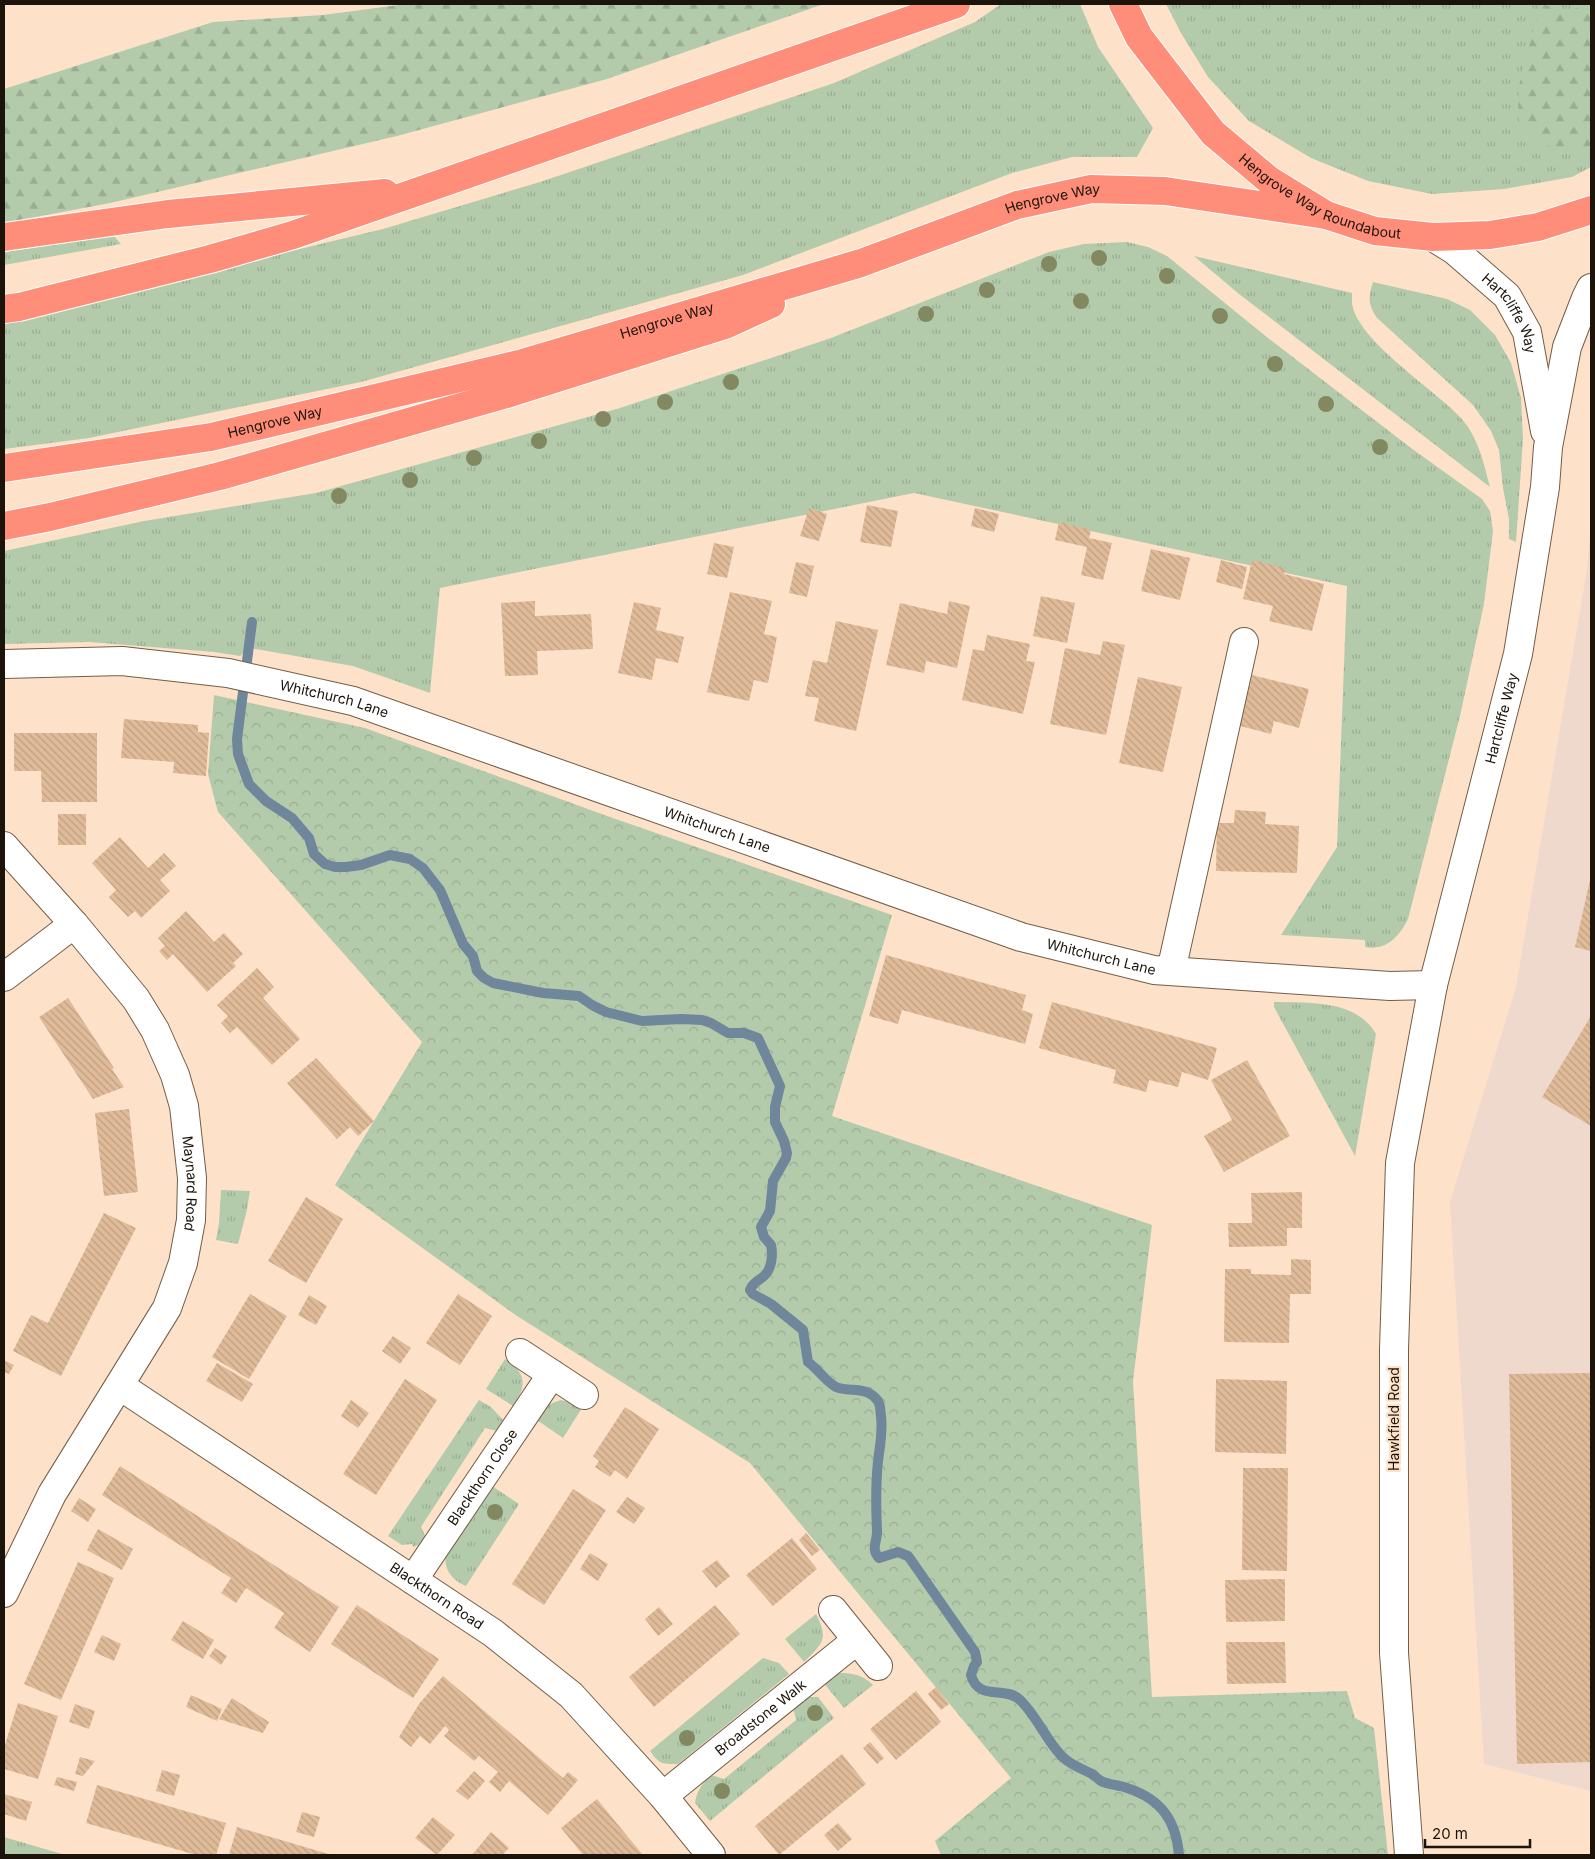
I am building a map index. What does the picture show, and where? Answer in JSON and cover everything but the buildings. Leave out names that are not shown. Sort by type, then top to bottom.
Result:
[{"type":"highway","points":[[4,310],[210,259],[293,235],[956,4]]},
{"type":"highway","name":"Hengrove Way Roundabout","points":[[1123,4],[1139,37],[1213,133],[1269,180],[1326,215],[1375,231],[1433,237],[1490,235],[1538,227],[1591,210]]},
{"type":"highway","points":[[4,236],[168,214],[429,189]]},
{"type":"highway","name":"Hengrove Way","points":[[4,468],[211,437],[523,363],[861,263],[1017,205],[1090,189],[1165,191],[1326,215]]},
{"type":"highway","points":[[4,526],[50,517],[220,476],[519,390],[725,325],[861,263]]},
{"type":"street","name":"Hartcliffe Way","points":[[1433,237],[1454,250],[1507,296],[1527,332],[1548,447]]},
{"type":"street","name":"Hartcliffe Way","points":[[1433,985],[1518,654],[1545,487],[1548,447],[1568,347],[1591,288]]},
{"type":"street","points":[[1172,971],[1244,642]]},
{"type":"street","name":"Whitchurch Lane","points":[[4,664],[122,661],[234,674],[353,701],[1021,937],[1154,970],[1390,986],[1433,985]]},
{"type":"street","name":"Maynard Road","points":[[4,846],[74,924],[136,999],[165,1050],[184,1106],[192,1178],[191,1220],[183,1263],[167,1308],[9,1565],[4,1593]]},
{"type":"street","points":[[4,977],[74,924]]},
{"type":"street","name":"Hawkfield Road","points":[[1408,1855],[1394,1654],[1394,1349],[1400,1163],[1433,985]]},
{"type":"street","points":[[520,1353],[584,1395]]},
{"type":"street","name":"Blackthorn Close","points":[[413,1580],[552,1374]]},
{"type":"street","name":"Blackthorn Road","points":[[120,1386],[493,1633],[571,1695],[663,1796],[711,1855]]},
{"type":"street","points":[[833,1610],[878,1666]]},
{"type":"street","name":"Broadstone Walk","points":[[663,1796],[857,1640]]},
{"type":"shaded area","points":[[1591,522],[1591,1791],[1484,1764],[1450,1202],[1516,987],[1587,570]]},
{"type":"green space","points":[[406,4],[824,4],[607,79],[397,136],[110,203],[4,223],[4,89],[213,22],[323,15]]},
{"type":"green space","points":[[1001,4],[1080,4],[1098,47],[1153,128],[1137,157],[1072,157],[1012,173],[743,275],[361,382],[89,438],[4,449],[4,318],[29,314],[383,229],[540,182],[834,83],[975,22]]},
{"type":"green space","points":[[1166,4],[1591,4],[1591,167],[1572,177],[1504,189],[1432,194],[1368,181],[1311,158],[1249,121],[1208,77]]},
{"type":"green space","points":[[1540,4],[1570,11],[1585,4],[1591,4],[1591,146],[1568,152],[1531,139],[1518,116],[1519,85]]},
{"type":"green space","points":[[114,236],[121,244],[4,265],[4,252]]},
{"type":"green space","points":[[1127,242],[1148,247],[1167,256],[1268,338],[1411,448],[1482,499],[1490,511],[1493,531],[1484,604],[1460,716],[1408,919],[1396,937],[1385,945],[1373,948],[1365,947],[1365,940],[1281,935],[1337,847],[1347,586],[914,493],[440,588],[430,693],[353,666],[249,648],[240,656],[214,652],[89,642],[4,644],[4,551],[144,521],[316,493],[620,408],[831,338],[1049,252],[1084,244]]},
{"type":"green space","points":[[1194,256],[1352,293],[1352,304],[1357,318],[1368,333],[1382,349],[1448,406],[1466,425],[1480,450],[1490,487],[1239,294]]},
{"type":"green space","points":[[1373,282],[1447,299],[1470,310],[1495,335],[1511,363],[1521,398],[1523,439],[1516,542],[1509,539],[1509,519],[1499,450],[1491,431],[1473,405],[1377,318],[1370,301]]},
{"type":"green space","points":[[214,695],[365,728],[610,817],[892,915],[832,1116],[1152,1225],[1133,1381],[1152,1697],[1347,1691],[1355,1718],[1374,1728],[1388,1855],[941,1855],[935,1841],[1011,1778],[750,1463],[517,1316],[335,1185],[422,1042],[218,812],[208,774]]},
{"type":"green space","points":[[1274,1002],[1316,1003],[1344,1009],[1356,1014],[1376,1034],[1355,1156],[1274,1007]]},
{"type":"green space","points":[[221,1190],[250,1191],[238,1244],[216,1240]]},
{"type":"green space","points":[[505,1359],[518,1369],[523,1380],[521,1392],[513,1406],[486,1389]]},
{"type":"green space","points":[[479,1400],[491,1407],[504,1421],[497,1431],[485,1428],[421,1527],[426,1538],[421,1544],[413,1547],[412,1544],[402,1545],[388,1536]]},
{"type":"green space","points":[[561,1400],[582,1408],[563,1438],[537,1420],[546,1407]]},
{"type":"green space","points":[[492,1486],[519,1504],[466,1586],[457,1581],[447,1569],[446,1554]]},
{"type":"green space","points":[[816,1614],[822,1629],[822,1640],[816,1650],[804,1662],[785,1639]]},
{"type":"green space","points":[[763,1658],[779,1663],[789,1674],[678,1764],[664,1763],[656,1759],[650,1751]]},
{"type":"green space","points":[[839,1673],[857,1675],[873,1685],[844,1708],[823,1682]]},
{"type":"green space","points":[[808,1697],[818,1697],[834,1718],[710,1821],[695,1803],[697,1794],[703,1784],[711,1775],[724,1779],[796,1720],[793,1707]]},
{"type":"green space","points":[[4,1837],[62,1854],[4,1855]]},
{"type":"waterway","points":[[252,622],[237,739],[238,754],[249,784],[266,801],[292,818],[309,838],[314,854],[325,864],[335,867],[361,865],[390,855],[410,859],[423,868],[440,890],[463,944],[473,956],[477,971],[493,983],[543,993],[579,996],[606,1012],[642,1021],[702,1020],[728,1033],[744,1033],[758,1038],[780,1086],[775,1107],[775,1122],[784,1141],[787,1153],[773,1181],[770,1211],[761,1227],[764,1237],[771,1245],[772,1257],[770,1265],[767,1273],[754,1283],[750,1290],[803,1330],[808,1362],[829,1382],[841,1389],[858,1390],[868,1393],[879,1403],[882,1428],[877,1477],[876,1554],[879,1558],[898,1552],[908,1556],[975,1652],[977,1662],[971,1675],[974,1683],[979,1688],[985,1691],[1006,1693],[1019,1699],[1059,1753],[1071,1764],[1092,1774],[1101,1781],[1139,1793],[1158,1805],[1170,1821],[1179,1855]]}]
